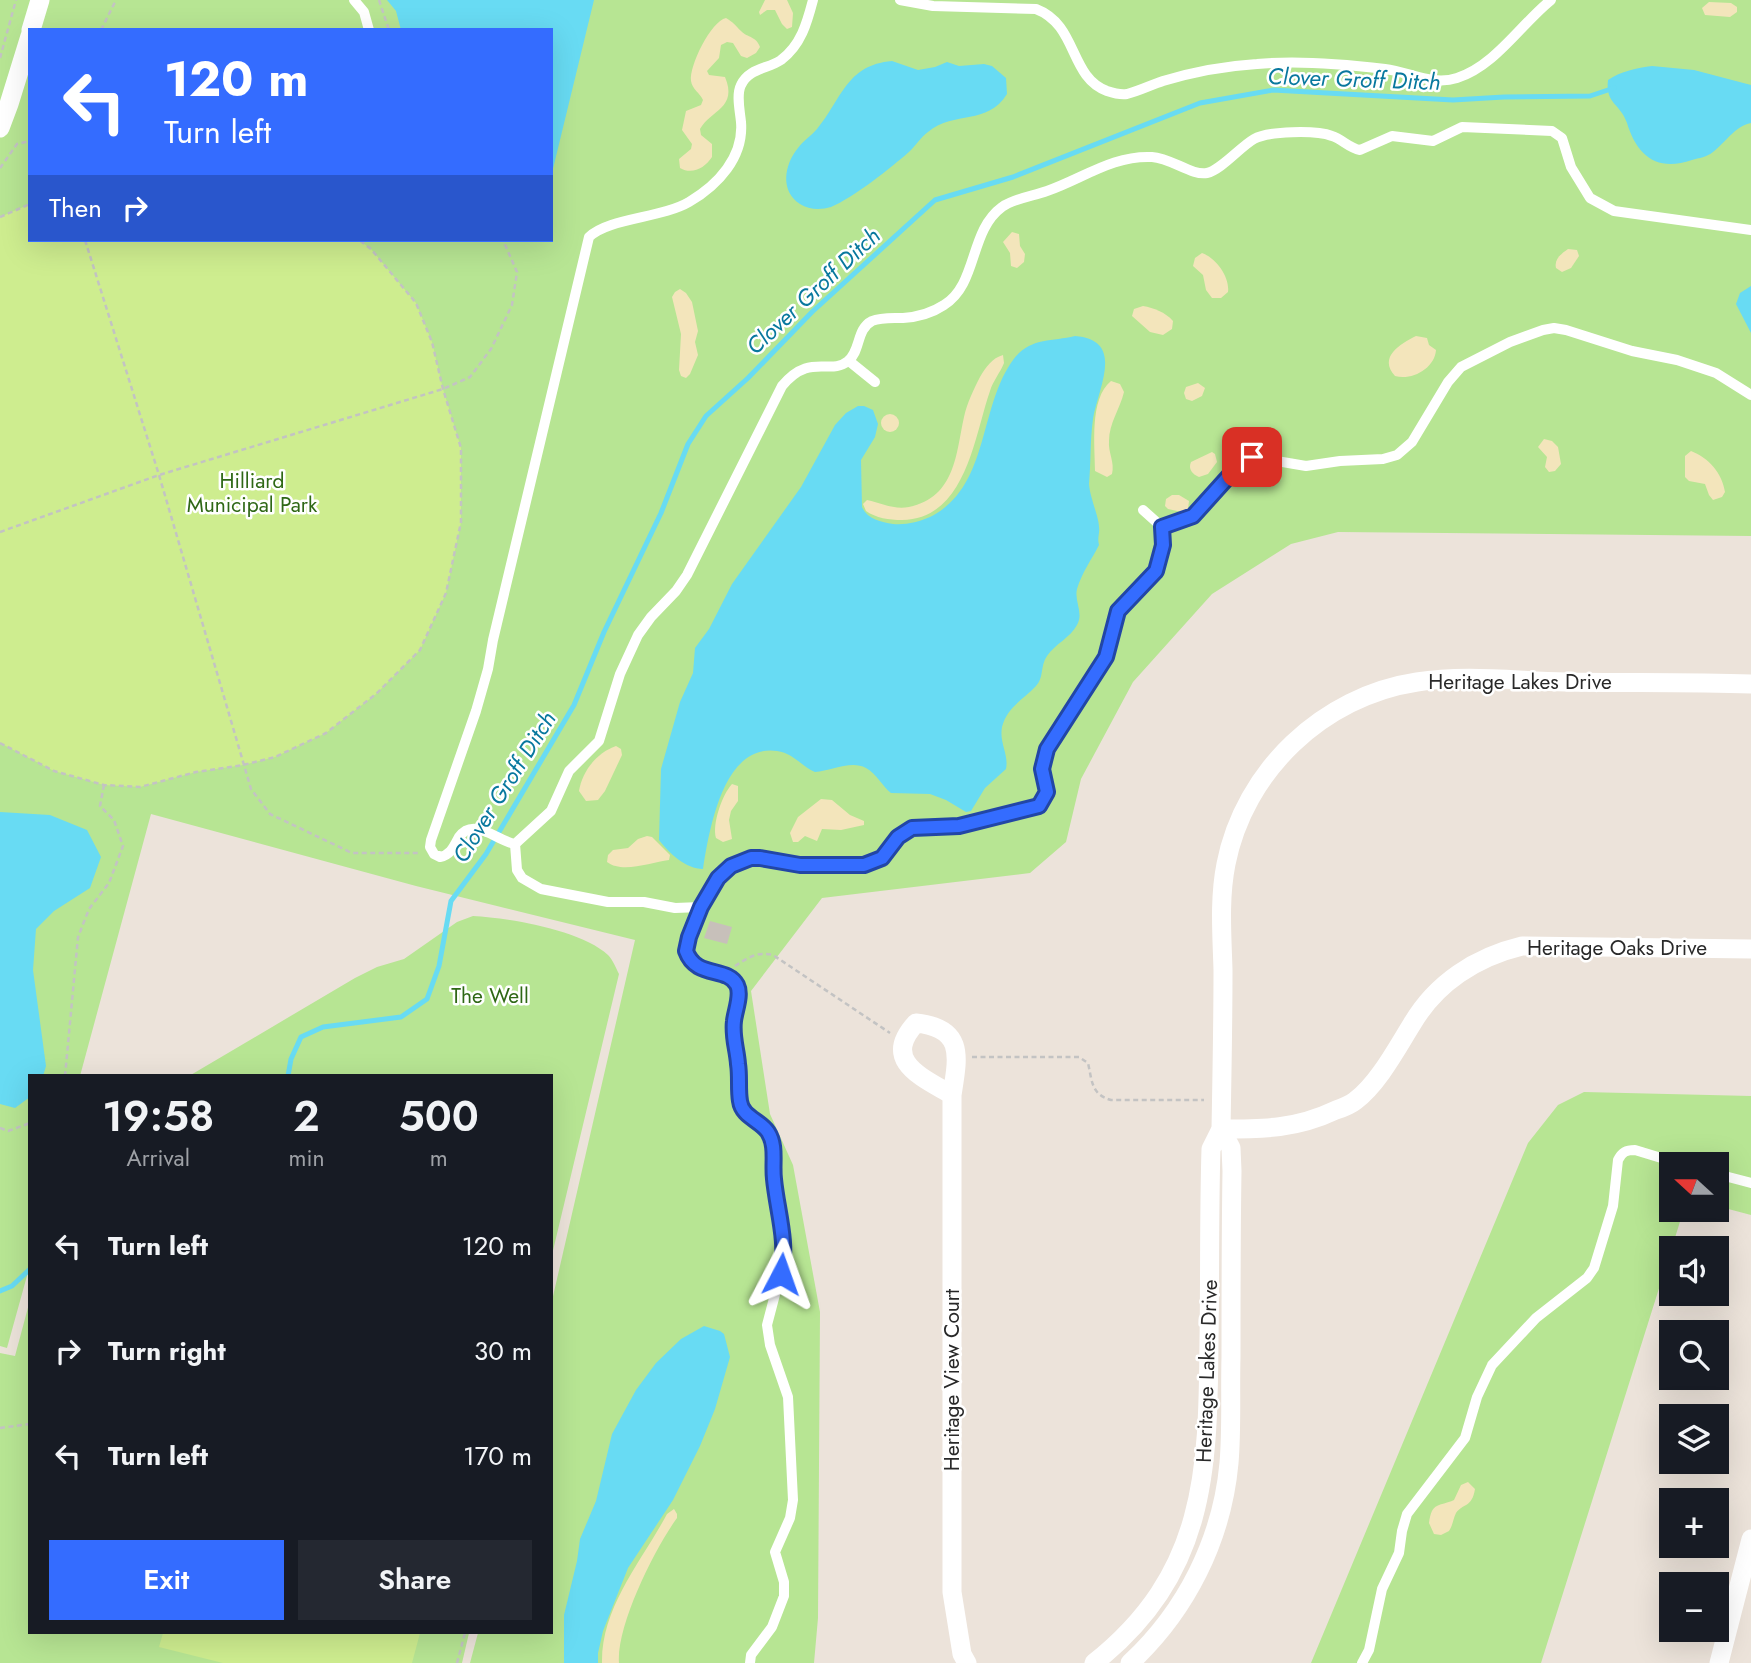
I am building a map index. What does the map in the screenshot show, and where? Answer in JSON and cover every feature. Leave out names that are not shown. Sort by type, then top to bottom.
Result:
[{"type":"street","points":[[33,28],[40,0]]},
{"type":"street","points":[[0,128],[28,42]]},
{"type":"street","name":"Heritage Lakes Drive","points":[[1094,1663],[1129,1633],[1166,1585],[1188,1539],[1199,1497],[1206,1455],[1209,1405],[1211,1149],[1221,1129],[1222,896],[1226,862],[1240,817],[1253,793],[1282,754],[1312,726],[1369,693],[1432,680],[1751,684]]},
{"type":"street","name":"Heritage Oaks Drive","points":[[1221,1129],[1276,1129],[1297,1125],[1355,1101],[1381,1073],[1413,1022],[1436,992],[1476,962],[1500,951],[1522,946],[1751,949]]},
{"type":"street","points":[[953,1095],[914,1073],[906,1063],[901,1046],[916,1023],[929,1024],[952,1038],[958,1056]]},
{"type":"street","name":"Heritage View Court","points":[[958,1056],[953,1095],[952,1592],[962,1654],[967,1663]]},
{"type":"street","name":"Heritage Lakes Drive","points":[[1130,1663],[1165,1625],[1193,1583],[1213,1537],[1226,1491],[1230,1440],[1232,1171],[1231,1148],[1221,1129]]},
{"type":"street","points":[[1719,1663],[1751,1539]]},
{"type":"lane","points":[[354,0],[364,12],[368,28]]},
{"type":"lane","points":[[510,843],[471,828],[463,832],[446,856],[434,854],[430,847],[485,681],[589,237],[603,229],[675,210],[721,177],[742,139],[740,87],[749,74],[778,62],[792,48],[804,30],[813,0]]},
{"type":"lane","points":[[900,0],[933,6],[1036,9],[1060,24],[1077,60],[1091,80],[1109,92],[1125,94],[1174,78],[1230,66],[1260,63],[1379,68],[1431,80],[1449,80],[1469,72],[1486,60],[1551,0]]},
{"type":"lane","points":[[510,843],[551,811],[569,771],[599,741],[631,649],[645,625],[687,575],[782,386],[797,370],[849,361],[869,323],[880,319],[918,316],[951,299],[961,287],[983,232],[1003,206],[1050,190],[1114,162],[1129,159],[1163,158],[1197,173],[1209,172],[1254,139],[1273,132],[1324,134],[1360,150],[1392,136],[1433,141],[1462,127],[1552,131],[1562,138],[1571,167],[1582,187],[1598,204],[1635,215],[1751,230]]},
{"type":"lane","points":[[1162,527],[1193,516],[1238,466],[1252,457],[1306,466],[1397,456],[1412,442],[1448,382],[1461,367],[1510,342],[1543,330],[1566,330],[1632,351],[1676,360],[1716,373],[1751,395]]},
{"type":"lane","points":[[849,361],[875,382]]},
{"type":"lane","points":[[750,1663],[751,1655],[772,1627],[784,1596],[783,1577],[775,1552],[790,1518],[793,1500],[788,1397],[767,1325],[783,1264],[784,1239],[774,1178],[772,1140],[765,1128],[741,1106],[733,1032],[738,986],[728,977],[693,964],[686,951],[689,937],[701,907],[723,872],[751,858],[769,858],[800,865],[864,865],[882,858],[898,837],[912,828],[959,826],[1039,806],[1047,792],[1042,769],[1047,749],[1106,657],[1118,611],[1156,571],[1163,545],[1162,527],[1143,510]]},
{"type":"lane","points":[[510,843],[517,870],[522,878],[541,889],[608,902],[644,902],[675,908],[701,907]]},
{"type":"lane","points":[[1362,1663],[1368,1650],[1382,1589],[1399,1553],[1407,1514],[1465,1438],[1492,1365],[1536,1318],[1587,1278],[1594,1268],[1613,1206],[1621,1154],[1627,1150],[1635,1150],[1659,1157]]},
{"type":"lane","points":[[1729,1177],[1751,1183]]},
{"type":"path","points":[[0,58],[16,0]]},
{"type":"path","points":[[102,28],[116,0]]},
{"type":"path","points":[[379,0],[388,28]]},
{"type":"path","points":[[0,168],[17,144],[28,141]]},
{"type":"path","points":[[0,217],[28,205]]},
{"type":"path","points":[[86,242],[159,475],[251,789],[270,814],[352,853],[424,853]]},
{"type":"path","points":[[0,743],[54,771],[104,785],[140,787],[196,772],[243,765],[275,757],[327,733],[376,694],[420,650],[446,593],[461,522],[461,448],[432,342],[416,303],[372,249],[362,242]]},
{"type":"path","points":[[0,531],[159,475],[443,389],[470,377],[491,349],[512,305],[517,272],[504,242]]},
{"type":"path","points":[[65,1074],[78,937],[89,909],[109,883],[123,846],[114,820],[100,806],[104,785]]},
{"type":"path","points":[[715,973],[754,955],[773,955],[882,1028],[904,1039]]},
{"type":"path","points":[[958,1056],[1079,1057],[1088,1063],[1095,1093],[1101,1097],[1111,1100],[1222,1100]]},
{"type":"path","points":[[0,1129],[8,1131],[28,1124]]},
{"type":"path","points":[[0,1428],[28,1424]]},
{"type":"path","points":[[457,1663],[465,1634]]},
{"type":"green space","name":"Hilliard Municipal Park","points":[[0,0],[1751,0],[1751,536],[1338,532],[1291,544],[1212,594],[1133,682],[1081,779],[1066,842],[1030,873],[822,898],[751,991],[770,1114],[793,1165],[820,1312],[818,1618],[814,1663],[470,1663],[478,1634],[553,1634],[553,1296],[635,940],[416,886],[151,814],[81,1074],[28,1074],[28,1272],[7,1348],[0,1346]]},
{"type":"green space","name":"Hilliard Municipal Park","points":[[28,205],[28,242],[362,242],[371,249],[416,303],[432,342],[461,448],[461,522],[446,593],[420,650],[376,694],[326,733],[275,757],[196,772],[140,787],[104,785],[54,771],[0,743],[0,217]]},
{"type":"green space","name":"The Well","points":[[473,916],[505,919],[563,932],[596,946],[608,955],[619,974],[553,1251],[553,1074],[192,1074],[355,978],[377,967],[404,959],[457,922]]},
{"type":"green space","points":[[1584,1092],[1751,1096],[1751,1215],[1729,1209],[1729,1152],[1659,1152],[1659,1222],[1680,1222],[1675,1236],[1659,1236],[1659,1288],[1541,1663],[1311,1663],[1528,1143],[1558,1105]]},
{"type":"green space","points":[[28,1307],[28,1634],[469,1634],[462,1663],[0,1663],[0,1353],[15,1356]]},
{"type":"green space","points":[[163,1634],[420,1634],[412,1663],[223,1663],[159,1647]]},
{"type":"sand","points":[[765,0],[787,0],[793,13],[792,27],[787,29],[782,24],[775,10],[767,10],[760,15]]},
{"type":"sand","points":[[1709,2],[1731,3],[1737,7],[1737,12],[1730,17],[1705,15],[1702,8]]},
{"type":"sand","points":[[726,18],[760,47],[747,58],[741,56],[733,43],[721,45],[719,58],[707,71],[709,75],[725,77],[728,96],[722,107],[700,129],[701,135],[712,144],[712,157],[698,169],[685,170],[680,168],[679,159],[691,149],[692,144],[682,130],[686,111],[701,105],[703,100],[692,84],[691,74],[708,35]]},
{"type":"sand","points":[[1012,232],[1019,234],[1020,246],[1025,254],[1024,262],[1017,268],[1011,266],[1010,253],[1003,242]]},
{"type":"sand","points":[[1568,249],[1577,250],[1579,256],[1571,268],[1562,272],[1556,268],[1556,262]]},
{"type":"sand","points":[[1202,253],[1212,259],[1227,280],[1228,292],[1221,298],[1212,298],[1206,290],[1203,275],[1193,266],[1195,258]]},
{"type":"sand","points":[[680,289],[692,302],[698,331],[695,342],[698,355],[686,378],[681,376],[679,370],[681,334],[672,297]]},
{"type":"sand","points":[[1143,306],[1166,315],[1173,321],[1172,329],[1163,335],[1150,332],[1132,316],[1134,309]]},
{"type":"sand","points":[[1416,336],[1427,338],[1429,345],[1436,350],[1432,362],[1415,375],[1395,376],[1390,369],[1390,357],[1398,347]]},
{"type":"sand","points":[[1003,355],[1004,363],[991,387],[972,452],[954,491],[940,506],[924,516],[892,520],[866,511],[863,504],[867,500],[903,508],[925,502],[945,484],[955,459],[965,412],[975,386],[990,363]]},
{"type":"sand","points":[[1111,381],[1120,384],[1124,392],[1109,434],[1113,470],[1107,477],[1095,471],[1094,436],[1099,399]]},
{"type":"sand","points":[[1198,383],[1205,388],[1202,396],[1192,401],[1186,399],[1186,387]]},
{"type":"sand","points":[[890,414],[896,417],[899,423],[896,429],[890,432],[884,429],[881,423],[884,417]]},
{"type":"sand","points":[[1544,439],[1552,441],[1558,447],[1561,464],[1555,471],[1549,472],[1545,467],[1547,457],[1538,447]]},
{"type":"sand","points":[[1691,451],[1709,462],[1718,473],[1725,492],[1722,497],[1713,500],[1705,484],[1689,481],[1685,477],[1685,456]]},
{"type":"sand","points":[[1212,452],[1217,462],[1208,474],[1199,477],[1194,474],[1190,469],[1191,462]]},
{"type":"sand","points":[[1179,495],[1189,501],[1188,509],[1182,512],[1165,506],[1166,499]]},
{"type":"sand","points":[[616,746],[621,749],[622,755],[605,791],[598,800],[586,801],[579,791],[587,770],[602,753]]},
{"type":"sand","points":[[732,784],[738,786],[738,801],[729,820],[732,839],[723,842],[716,838],[715,825],[721,802]]},
{"type":"sand","points":[[821,799],[832,800],[850,815],[864,821],[864,825],[841,830],[822,829],[817,841],[805,836],[798,842],[793,842],[790,833],[798,817]]},
{"type":"sand","points":[[652,837],[670,855],[669,860],[629,867],[607,862],[608,855],[613,850],[628,848],[638,839]]},
{"type":"sand","points":[[1468,1482],[1475,1489],[1472,1499],[1456,1513],[1449,1531],[1441,1535],[1434,1534],[1429,1523],[1432,1511],[1437,1506],[1454,1500],[1461,1485]]},
{"type":"sand","points":[[674,1509],[677,1518],[648,1567],[630,1609],[620,1647],[619,1663],[602,1663],[603,1642],[616,1604],[667,1514]]},
{"type":"water","points":[[387,0],[594,0],[553,169],[553,28],[400,28],[396,11]]},
{"type":"water","points":[[892,61],[918,70],[947,62],[959,66],[992,66],[1006,78],[1007,94],[990,110],[938,125],[893,165],[840,203],[819,209],[800,204],[789,192],[786,178],[793,155],[826,118],[855,76],[864,69]]},
{"type":"water","points":[[1652,66],[1694,70],[1751,85],[1751,123],[1730,135],[1706,156],[1668,164],[1650,158],[1636,144],[1624,117],[1611,99],[1608,80],[1618,74]]},
{"type":"water","points":[[1751,286],[1751,333],[1736,304],[1740,293]]},
{"type":"water","points":[[1075,336],[1091,339],[1100,346],[1104,356],[1103,380],[1091,435],[1089,484],[1099,523],[1099,545],[1077,589],[1080,616],[1077,625],[1047,656],[1038,683],[1004,720],[1001,733],[1006,769],[985,788],[971,811],[966,812],[930,794],[891,793],[873,773],[860,766],[847,765],[815,772],[783,752],[759,752],[744,761],[731,775],[722,793],[703,869],[678,859],[659,840],[661,769],[680,702],[693,673],[695,648],[709,629],[732,584],[801,487],[835,425],[846,413],[858,406],[873,410],[878,424],[875,437],[861,460],[862,507],[867,514],[879,521],[893,524],[908,524],[926,519],[949,504],[963,487],[981,445],[1002,379],[1013,360],[1026,347]]},
{"type":"water","points":[[0,812],[50,815],[87,830],[101,857],[90,888],[54,911],[36,929],[33,970],[46,1066],[44,1074],[28,1074],[28,1098],[15,1108],[0,1104]]},
{"type":"water","points":[[704,1326],[724,1334],[730,1357],[715,1409],[700,1446],[673,1500],[628,1568],[603,1631],[598,1663],[564,1663],[564,1615],[580,1539],[596,1501],[612,1434],[636,1390],[656,1363],[681,1339]]},
{"type":"building","points":[[710,921],[732,927],[727,944],[704,938]]},
{"type":"waterway","name":"Clover Groff Ditch","points":[[288,1074],[291,1059],[301,1037],[323,1027],[401,1017],[427,999],[439,966],[451,901],[486,854],[574,705],[604,632],[661,513],[688,444],[706,416],[748,378],[812,312],[935,200],[1013,177],[1200,103],[1273,90],[1453,100],[1590,96],[1614,88]]},
{"type":"waterway","name":"Clover Groff Ditch","points":[[0,1291],[12,1286],[28,1271]]},
{"type":"route","points":[[781,1274],[784,1239],[774,1178],[772,1140],[765,1128],[741,1106],[738,1061],[733,1041],[738,986],[728,977],[693,964],[686,951],[695,922],[711,888],[723,872],[751,858],[769,858],[800,865],[850,867],[873,864],[882,858],[898,837],[912,828],[959,826],[1039,806],[1047,792],[1042,774],[1042,762],[1047,749],[1106,657],[1118,611],[1156,571],[1163,545],[1162,527],[1193,516],[1238,466],[1252,457]]}]
